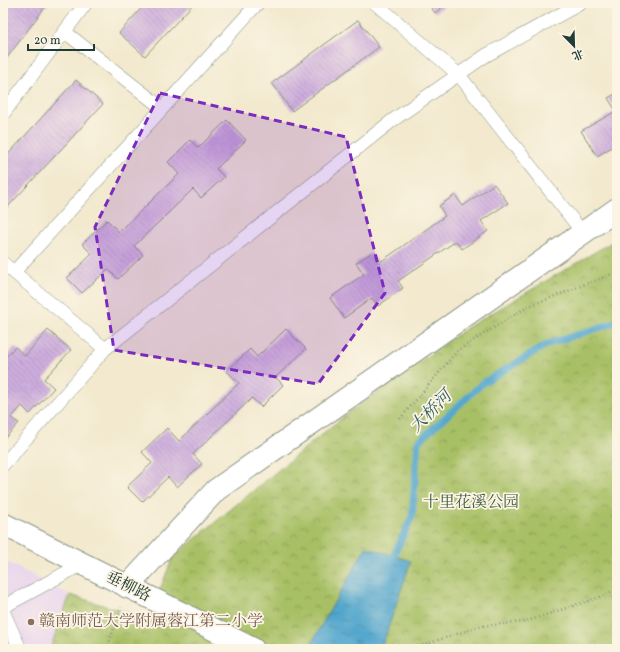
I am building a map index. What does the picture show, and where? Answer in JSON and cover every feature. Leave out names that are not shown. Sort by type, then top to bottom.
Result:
[{"type":"street","points":[[127,587],[216,490],[617,209]]},
{"type":"street","name":"垂柳路","points":[[3,524],[253,649]]},
{"type":"lane","points":[[3,114],[86,3]]},
{"type":"lane","points":[[14,272],[258,3]]},
{"type":"lane","points":[[376,3],[459,75],[583,233]]},
{"type":"lane","points":[[3,465],[105,349],[393,120],[485,56],[581,3]]},
{"type":"lane","points":[[65,32],[162,108]]},
{"type":"lane","points":[[3,264],[105,349]]},
{"type":"lane","points":[[3,607],[82,564]]},
{"type":"lane","points":[[3,611],[20,649]]},
{"type":"path","points":[[400,419],[458,350],[527,307],[617,272]]},
{"type":"path","points":[[107,649],[127,587]]},
{"type":"path","points":[[411,649],[480,626],[524,622],[603,596],[617,589]]},
{"type":"highlighted area","points":[[160,93],[346,137],[385,293],[318,384],[114,350],[95,227]]},
{"type":"shaded area","name":"赣南师范大学附属蓉江第二小学","points":[[3,560],[70,595],[50,649],[3,649]]},
{"type":"green space","name":"十里花溪公园","points":[[617,239],[617,649],[50,649],[70,595],[148,619],[173,557],[344,416],[465,329]]},
{"type":"water","points":[[366,547],[411,561],[381,649],[308,649]]},
{"type":"building","points":[[5,3],[48,3],[3,63],[3,5]]},
{"type":"building","points":[[146,3],[194,3],[145,56],[119,33]]},
{"type":"building","points":[[428,3],[448,3],[435,13]]},
{"type":"building","points":[[358,20],[379,47],[292,111],[272,83]]},
{"type":"building","points":[[76,80],[103,104],[3,212],[3,160]]},
{"type":"building","points":[[617,93],[617,144],[597,156],[581,131],[616,111],[608,98]]},
{"type":"building","points":[[227,120],[246,140],[216,169],[224,177],[201,198],[193,189],[134,246],[143,255],[118,279],[108,269],[82,293],[67,278],[92,254],[82,244],[107,220],[119,232],[179,174],[168,162],[190,140],[198,148]]},
{"type":"building","points":[[494,184],[508,203],[481,221],[488,231],[462,249],[456,241],[398,281],[403,288],[378,306],[372,298],[344,318],[330,298],[364,274],[356,263],[371,253],[379,263],[445,216],[439,206],[455,195],[463,206]]},
{"type":"building","points":[[286,329],[306,349],[276,377],[283,385],[261,407],[252,398],[193,454],[202,464],[177,487],[168,477],[142,502],[127,487],[152,463],[142,452],[167,428],[179,441],[239,383],[227,371],[250,349],[257,357]]},
{"type":"building","points":[[48,330],[71,350],[44,379],[54,388],[30,414],[22,406],[11,418],[19,423],[3,440],[3,360],[15,347],[25,356]]},
{"type":"waterway","name":"大桥河","points":[[390,563],[412,517],[418,442],[483,383],[548,344],[617,322]]},
{"type":"place","name":"赣南师范大学附属蓉江第二小学","points":[[31,622]]}]
